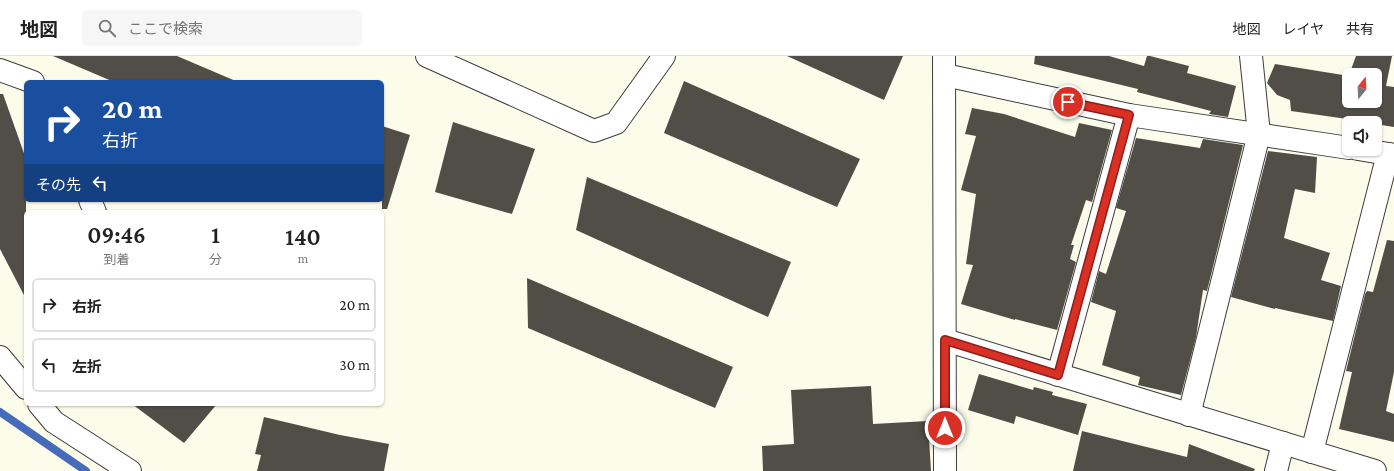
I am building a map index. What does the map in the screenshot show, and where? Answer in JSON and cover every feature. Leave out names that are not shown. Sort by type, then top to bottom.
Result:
[{"type":"street","points":[[427,56],[594,131],[616,122],[664,56]]},
{"type":"street","points":[[1189,415],[1259,134],[1251,56]]},
{"type":"street","points":[[945,471],[945,66],[1129,115],[1342,147]]},
{"type":"street","points":[[0,70],[28,80]]},
{"type":"street","points":[[1058,375],[1129,115]]},
{"type":"street","points":[[1312,452],[1391,154]]},
{"type":"street","points":[[945,340],[1375,471]]},
{"type":"street","points":[[0,357],[24,386]]},
{"type":"street","points":[[41,406],[54,422],[130,471]]},
{"type":"street","points":[[1276,471],[1283,443]]},
{"type":"building","points":[[53,56],[177,56],[233,80],[109,80]]},
{"type":"building","points":[[787,56],[903,56],[884,100]]},
{"type":"building","points":[[1035,56],[1109,56],[1144,66],[1147,56],[1150,56],[1189,66],[1187,73],[1236,86],[1228,117],[1209,114],[1211,111],[1137,92],[1138,89],[1034,64]]},
{"type":"building","points":[[1356,56],[1392,56],[1386,86],[1394,87],[1394,127],[1382,125],[1382,116],[1342,116],[1342,118],[1291,111],[1290,100],[1277,95],[1267,83],[1275,64],[1342,75],[1342,108],[1382,108],[1382,68],[1352,68]]},
{"type":"building","points":[[684,81],[860,159],[837,207],[664,133]]},
{"type":"building","points":[[0,94],[3,94],[24,153],[24,202],[26,202],[26,210],[24,210],[24,295],[0,249]]},
{"type":"building","points":[[972,108],[1004,114],[1075,137],[1079,123],[1112,130],[1092,202],[1086,200],[1071,245],[1074,245],[1070,259],[1076,262],[1057,330],[1015,320],[961,304],[973,265],[966,264],[976,194],[961,190],[976,136],[965,134]]},
{"type":"building","points":[[453,122],[535,149],[512,214],[435,192]]},
{"type":"building","points":[[384,127],[410,135],[387,209],[382,209],[382,202],[384,202]]},
{"type":"building","points":[[1136,138],[1200,148],[1203,139],[1243,145],[1207,291],[1203,290],[1196,337],[1181,395],[1138,385],[1140,377],[1102,365],[1116,311],[1091,302],[1099,271],[1106,274],[1126,211],[1116,208]]},
{"type":"building","points":[[1268,151],[1317,157],[1315,193],[1295,189],[1284,238],[1330,253],[1321,280],[1341,286],[1333,321],[1275,309],[1231,297]]},
{"type":"building","points":[[587,177],[791,262],[768,317],[576,230]]},
{"type":"building","points":[[1387,240],[1394,241],[1394,372],[1386,411],[1394,414],[1394,442],[1339,429],[1352,372],[1346,371],[1365,294],[1367,291],[1373,292]]},
{"type":"building","points":[[527,278],[733,367],[715,408],[528,328]]},
{"type":"building","points":[[979,374],[1033,390],[1034,387],[1053,392],[1052,395],[1087,404],[1078,435],[1016,416],[1014,424],[968,410]]},
{"type":"building","points":[[871,386],[873,424],[928,421],[931,471],[763,471],[762,446],[794,444],[791,390]]},
{"type":"building","points":[[135,406],[215,406],[184,443]]},
{"type":"building","points":[[264,417],[340,435],[389,444],[384,471],[257,471],[261,455],[255,454]]},
{"type":"building","points":[[1082,431],[1187,457],[1189,444],[1255,469],[1254,471],[1073,471]]},
{"type":"waterway","points":[[0,412],[86,471]]},
{"type":"route","points":[[945,428],[945,340],[1058,375],[1129,115],[1068,102]]}]
